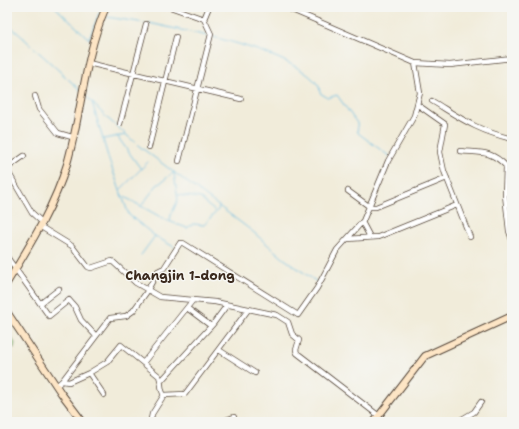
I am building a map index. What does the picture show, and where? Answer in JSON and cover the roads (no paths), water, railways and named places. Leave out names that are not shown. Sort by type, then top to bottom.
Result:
[{"type":"street","points":[[7,283],[42,225],[63,175],[88,63],[106,7]]},
{"type":"street","points":[[170,7],[204,19],[211,34],[179,161]]},
{"type":"street","points":[[204,19],[209,7]]},
{"type":"street","points":[[285,7],[415,63],[450,65],[512,58]]},
{"type":"street","points":[[120,124],[146,24]]},
{"type":"street","points":[[149,147],[176,37]]},
{"type":"street","points":[[88,63],[241,99]]},
{"type":"street","points":[[56,386],[62,381],[110,318],[126,316],[133,311],[148,290],[158,271],[164,268],[180,244],[183,243],[298,315],[317,288],[331,260],[362,222],[370,207],[388,161],[414,116],[420,93],[415,63]]},
{"type":"street","points":[[35,96],[39,109],[58,133],[72,137]]},
{"type":"street","points":[[432,101],[465,123],[482,131],[512,139]]},
{"type":"street","points":[[418,105],[445,124],[440,152],[447,178],[470,237]]},
{"type":"street","points":[[460,151],[488,153],[497,156],[506,166],[505,195],[509,231],[512,240]]},
{"type":"street","points":[[24,156],[7,169],[32,213],[42,225],[72,246],[88,266],[91,268],[112,261],[136,283],[160,297],[227,305],[268,313],[288,322],[292,334],[299,340],[296,350],[297,353],[379,416]]},
{"type":"street","points":[[370,207],[382,204],[447,178]]},
{"type":"street","points":[[348,191],[370,207]]},
{"type":"street","points":[[347,239],[378,237],[457,205]]},
{"type":"street","points":[[362,222],[370,237]]},
{"type":"street","points":[[7,256],[49,316],[69,300],[75,307],[81,320],[96,336]]},
{"type":"street","points":[[41,303],[59,290]]},
{"type":"street","points":[[143,363],[193,300]]},
{"type":"street","points":[[161,381],[211,326],[227,305]]},
{"type":"street","points":[[187,308],[211,326]]},
{"type":"street","points":[[164,395],[185,394],[248,310]]},
{"type":"street","points":[[7,312],[56,386],[83,422]]},
{"type":"street","points":[[374,422],[425,356],[512,316]]},
{"type":"street","points":[[62,381],[68,382],[89,373],[107,362],[121,346],[159,376],[161,381],[161,392],[164,395]]},
{"type":"street","points":[[219,350],[255,373]]},
{"type":"street","points":[[89,373],[104,395]]},
{"type":"street","points":[[154,422],[151,420],[152,414],[164,395]]},
{"type":"street","points":[[457,422],[474,412],[481,402]]},
{"type":"street","points":[[220,422],[234,417]]},
{"type":"waterway","points":[[55,7],[89,39],[99,13]]},
{"type":"waterway","points":[[107,17],[145,23]]},
{"type":"waterway","points":[[7,23],[80,90]]},
{"type":"waterway","points":[[149,23],[208,36]]},
{"type":"waterway","points":[[213,37],[239,44],[285,61],[310,76],[318,85],[320,93],[328,98],[337,95],[357,123],[358,133],[389,156]]},
{"type":"waterway","points":[[85,95],[106,117],[139,146],[252,231],[283,258],[317,282]]},
{"type":"waterway","points":[[92,102],[109,160],[129,215],[155,236],[174,247]]},
{"type":"waterway","points":[[103,139],[126,135]]},
{"type":"waterway","points":[[117,136],[141,169]]},
{"type":"waterway","points":[[120,190],[148,162]]},
{"type":"waterway","points":[[142,205],[157,185],[174,172]]},
{"type":"waterway","points":[[170,221],[171,215],[178,200],[174,173]]},
{"type":"waterway","points":[[121,195],[166,220],[187,228],[193,224],[204,225],[218,210],[219,206]]},
{"type":"waterway","points":[[178,195],[201,198],[215,211]]},
{"type":"waterway","points":[[141,255],[155,236]]},
{"type":"district","name":"Changjin 1-dong","points":[[180,275]]}]
